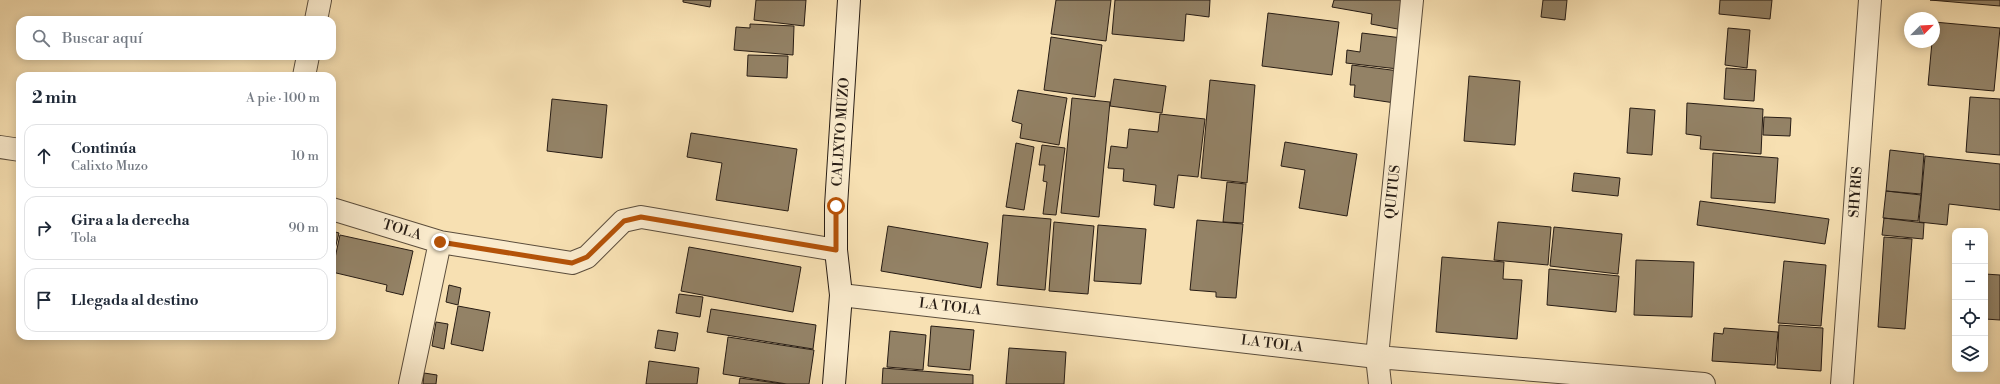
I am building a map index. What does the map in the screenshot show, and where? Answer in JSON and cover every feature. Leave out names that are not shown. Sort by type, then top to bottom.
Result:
[{"type":"street","points":[[317,16],[320,0]]},
{"type":"street","name":"CALIXTO MUZO","points":[[834,384],[841,295],[836,250],[836,206],[849,0]]},
{"type":"street","name":"QUITUS","points":[[1380,384],[1377,357],[1412,0]]},
{"type":"street","name":"SHYRIS","points":[[1842,384],[1870,0]]},
{"type":"street","points":[[305,72],[307,60]]},
{"type":"street","points":[[0,147],[16,149]]},
{"type":"street","name":"TOLA","points":[[336,210],[440,242],[572,263],[587,257],[624,221],[641,217],[836,250]]},
{"type":"street","points":[[410,384],[440,242]]},
{"type":"street","name":"LA TOLA","points":[[841,295],[1377,357],[1704,384]]},
{"type":"building","points":[[683,0],[711,0],[710,7],[683,2]]},
{"type":"building","points":[[756,0],[806,0],[804,26],[754,20]]},
{"type":"building","points":[[1056,0],[1111,0],[1106,41],[1051,34]]},
{"type":"building","points":[[1115,0],[1210,0],[1209,17],[1186,14],[1184,41],[1112,34]]},
{"type":"building","points":[[1334,0],[1407,0],[1403,30],[1371,24],[1372,14],[1332,7]]},
{"type":"building","points":[[1543,0],[1567,0],[1565,20],[1541,17]]},
{"type":"building","points":[[1720,0],[1772,0],[1770,19],[1719,14]]},
{"type":"building","points":[[1930,0],[2000,0],[2000,6]]},
{"type":"building","points":[[1268,13],[1339,22],[1332,75],[1262,66]]},
{"type":"building","points":[[1940,23],[2000,28],[1994,91],[1928,85],[1931,48],[1940,48]]},
{"type":"building","points":[[750,24],[794,26],[793,55],[734,50],[736,27],[750,28]]},
{"type":"building","points":[[1728,28],[1750,30],[1747,68],[1725,65]]},
{"type":"building","points":[[1362,33],[1402,38],[1398,69],[1346,63],[1347,50],[1360,52]]},
{"type":"building","points":[[1051,37],[1102,45],[1095,97],[1044,90]]},
{"type":"building","points":[[748,55],[788,56],[787,78],[747,76]]},
{"type":"building","points":[[1352,65],[1399,71],[1395,103],[1354,97],[1355,85],[1350,85]]},
{"type":"building","points":[[1726,68],[1756,70],[1754,101],[1724,99]]},
{"type":"building","points":[[1469,76],[1520,81],[1515,145],[1464,141]]},
{"type":"building","points":[[1114,79],[1166,86],[1162,113],[1110,106]]},
{"type":"building","points":[[1210,80],[1255,85],[1247,183],[1201,178]]},
{"type":"building","points":[[1018,90],[1067,98],[1059,145],[1020,138],[1022,124],[1012,121]]},
{"type":"building","points":[[1970,97],[2000,99],[2000,155],[1966,152]]},
{"type":"building","points":[[1072,98],[1110,102],[1099,217],[1061,213]]},
{"type":"building","points":[[552,99],[607,105],[602,158],[547,151]]},
{"type":"building","points":[[1687,103],[1763,109],[1761,154],[1700,149],[1701,136],[1686,134]]},
{"type":"building","points":[[1630,108],[1655,110],[1652,155],[1627,153]]},
{"type":"building","points":[[1160,114],[1205,119],[1198,177],[1178,175],[1174,208],[1154,205],[1156,185],[1123,181],[1124,169],[1108,168],[1111,146],[1127,148],[1129,129],[1158,132]]},
{"type":"building","points":[[1764,117],[1791,118],[1790,136],[1763,135]]},
{"type":"building","points":[[691,133],[797,149],[788,211],[716,200],[722,163],[687,157]]},
{"type":"building","points":[[1285,142],[1357,154],[1347,216],[1299,208],[1305,170],[1281,166]]},
{"type":"building","points":[[1016,143],[1034,147],[1024,210],[1006,207]]},
{"type":"building","points":[[1042,145],[1065,148],[1056,215],[1043,214],[1047,182],[1043,181],[1045,165],[1039,165]]},
{"type":"building","points":[[1890,150],[1924,154],[1921,194],[1886,191]]},
{"type":"building","points":[[1713,153],[1778,158],[1775,203],[1711,198]]},
{"type":"building","points":[[1925,156],[2000,164],[2000,210],[1949,204],[1947,225],[1919,222]]},
{"type":"building","points":[[1574,173],[1620,178],[1618,196],[1572,191]]},
{"type":"building","points":[[1227,182],[1246,184],[1243,223],[1223,222]]},
{"type":"building","points":[[1886,191],[1921,195],[1918,221],[1883,218]]},
{"type":"building","points":[[1700,201],[1829,219],[1825,244],[1697,225]]},
{"type":"building","points":[[1003,215],[1051,219],[1045,290],[997,285]]},
{"type":"building","points":[[1884,218],[1924,223],[1923,239],[1882,235]]},
{"type":"building","points":[[1197,220],[1243,224],[1236,298],[1216,297],[1216,292],[1190,290]]},
{"type":"building","points":[[1054,222],[1094,226],[1088,294],[1049,291]]},
{"type":"building","points":[[1498,222],[1551,227],[1548,265],[1494,260]]},
{"type":"building","points":[[1098,225],[1146,229],[1141,284],[1094,281]]},
{"type":"building","points":[[888,226],[988,243],[981,288],[881,271]]},
{"type":"building","points":[[1554,227],[1622,234],[1618,274],[1550,266]]},
{"type":"building","points":[[336,232],[339,233],[336,245]]},
{"type":"building","points":[[340,235],[413,251],[403,295],[386,291],[387,285],[336,273],[336,254]]},
{"type":"building","points":[[1884,237],[1912,239],[1905,329],[1878,327]]},
{"type":"building","points":[[689,247],[801,267],[793,312],[681,291]]},
{"type":"building","points":[[1442,257],[1504,262],[1503,279],[1522,280],[1517,339],[1436,332]]},
{"type":"building","points":[[1636,260],[1694,262],[1692,317],[1634,315]]},
{"type":"building","points":[[1784,261],[1826,265],[1821,326],[1778,323]]},
{"type":"building","points":[[1549,269],[1619,276],[1616,312],[1547,305]]},
{"type":"building","points":[[1988,274],[2000,275],[2000,320],[1988,319]]},
{"type":"building","points":[[449,285],[461,288],[458,305],[446,302]]},
{"type":"building","points":[[679,294],[703,297],[700,317],[676,313]]},
{"type":"building","points":[[458,306],[490,312],[483,351],[451,344]]},
{"type":"building","points":[[711,309],[816,325],[813,349],[707,332]]},
{"type":"building","points":[[436,322],[448,324],[444,349],[432,346]]},
{"type":"building","points":[[1779,325],[1823,328],[1821,371],[1777,368]]},
{"type":"building","points":[[931,326],[974,330],[970,370],[928,366]]},
{"type":"building","points":[[1724,328],[1778,332],[1775,365],[1712,361],[1714,333],[1723,334]]},
{"type":"building","points":[[658,330],[678,333],[675,351],[655,348]]},
{"type":"building","points":[[890,331],[926,335],[923,370],[887,367]]},
{"type":"building","points":[[728,337],[814,350],[809,384],[787,384],[723,374]]},
{"type":"building","points":[[1009,348],[1066,352],[1064,384],[1006,384]]},
{"type":"building","points":[[649,361],[699,368],[697,384],[646,384]]},
{"type":"building","points":[[883,368],[973,375],[973,384],[882,384]]},
{"type":"building","points":[[424,373],[437,375],[436,384],[423,384]]},
{"type":"building","points":[[740,378],[783,384],[739,384]]},
{"type":"route","points":[[440,242],[572,263],[587,257],[624,221],[641,217],[836,250],[836,206]]}]
